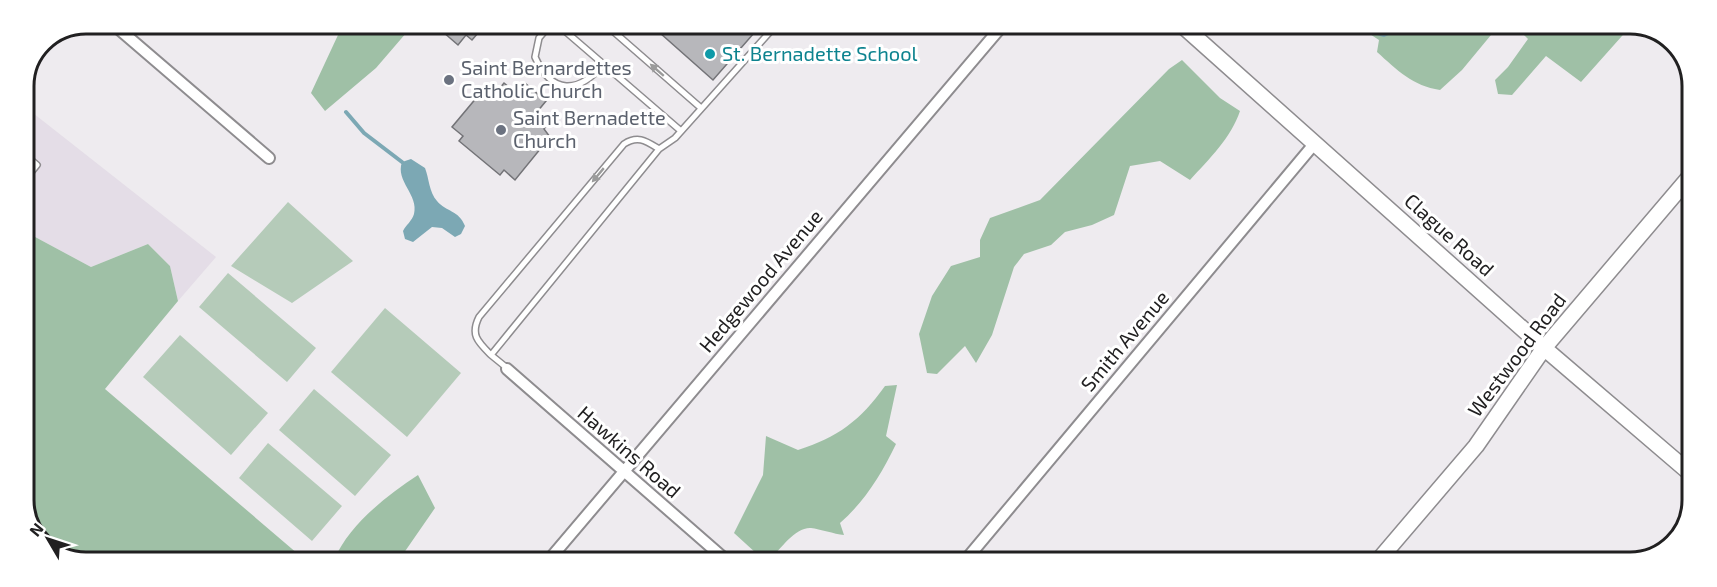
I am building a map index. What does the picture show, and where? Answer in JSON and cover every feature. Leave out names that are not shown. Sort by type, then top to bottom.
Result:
[{"type":"main road","name":"Clague Road","points":[[1192,34],[1544,348],[1682,466]]},
{"type":"main road","name":"Westwood Road","points":[[1386,552],[1476,446],[1544,348],[1682,186]]},
{"type":"street","points":[[125,34],[269,159]]},
{"type":"street","name":"Hedgewood Avenue","points":[[556,552],[995,34]]},
{"type":"street","name":"Smith Avenue","points":[[972,552],[1315,143]]},
{"type":"street","name":"Hawkins Road","points":[[507,369],[717,552]]},
{"type":"lane","points":[[542,34],[539,38],[535,57],[549,80],[560,86],[574,86],[591,79],[604,64]]},
{"type":"lane","points":[[569,34],[681,131]]},
{"type":"lane","points":[[616,34],[701,108]]},
{"type":"lane","points":[[491,355],[659,149],[681,131],[768,34]]},
{"type":"lane","points":[[507,369],[474,335],[474,327],[479,317],[624,144],[640,138],[659,149]]},
{"type":"shaded area","points":[[34,114],[216,257],[178,301],[170,266],[148,244],[91,267],[34,237]]},
{"type":"green space","points":[[405,34],[376,68],[325,111],[311,93],[338,35]]},
{"type":"green space","points":[[1370,34],[1493,34],[1462,70],[1440,90],[1413,81],[1399,71],[1377,52],[1379,40]]},
{"type":"green space","points":[[1523,34],[1624,34],[1581,82],[1546,56],[1512,95],[1498,94],[1495,80],[1508,67],[1528,39]]},
{"type":"green space","points":[[1651,38],[1665,47],[1672,55]]},
{"type":"green space","points":[[1182,60],[1220,98],[1240,111],[1219,148],[1190,180],[1160,161],[1130,166],[1114,215],[1092,225],[1065,232],[1051,245],[1024,254],[1014,267],[992,335],[976,363],[965,346],[937,374],[927,373],[919,334],[932,296],[951,266],[980,257],[980,240],[990,218],[1040,200],[1169,69]]},
{"type":"green space","points":[[288,202],[353,261],[292,303],[231,266]]},
{"type":"green space","points":[[34,237],[91,267],[148,244],[170,266],[178,301],[105,389],[296,552],[73,551],[58,544],[45,532],[35,511]]},
{"type":"green space","points":[[228,273],[316,348],[287,382],[199,307]]},
{"type":"green space","points":[[385,308],[461,373],[407,437],[331,372]]},
{"type":"green space","points":[[180,335],[268,413],[231,455],[143,377]]},
{"type":"green space","points":[[897,385],[886,436],[896,444],[872,487],[840,523],[844,535],[811,528],[805,529],[789,539],[777,552],[755,552],[734,533],[763,475],[766,436],[798,450],[812,445],[837,433],[857,418],[885,386]]},
{"type":"green space","points":[[314,389],[391,455],[355,496],[279,430]]},
{"type":"green space","points":[[268,443],[342,506],[312,541],[239,478]]},
{"type":"green space","points":[[418,475],[435,508],[405,552],[338,552],[359,523],[393,492]]},
{"type":"water","points":[[411,159],[425,168],[437,201],[462,221],[465,226],[461,234],[455,237],[442,228],[432,227],[413,242],[405,239],[403,231],[414,214],[415,207],[401,169],[402,162]]},
{"type":"building","points":[[445,34],[477,34],[472,40],[466,35],[458,45]]},
{"type":"building","name":"St. Bernadette School","points":[[661,34],[753,34],[713,80]]},
{"type":"building","name":"Saint Bernadette Church","points":[[504,83],[516,93],[525,83],[546,101],[537,112],[549,122],[544,129],[550,137],[515,180],[504,170],[500,175],[459,141],[463,136],[452,127],[488,84],[499,89]]},
{"type":"waterway","points":[[1381,34],[1386,34]]},
{"type":"waterway","points":[[346,112],[364,133],[402,162]]},
{"type":"place","name":"St. Bernadette School","points":[[710,54]]},
{"type":"place","name":"Saint Bernardettes Catholic Church","points":[[449,80]]},
{"type":"place","name":"Saint Bernadette Church","points":[[501,130]]}]
